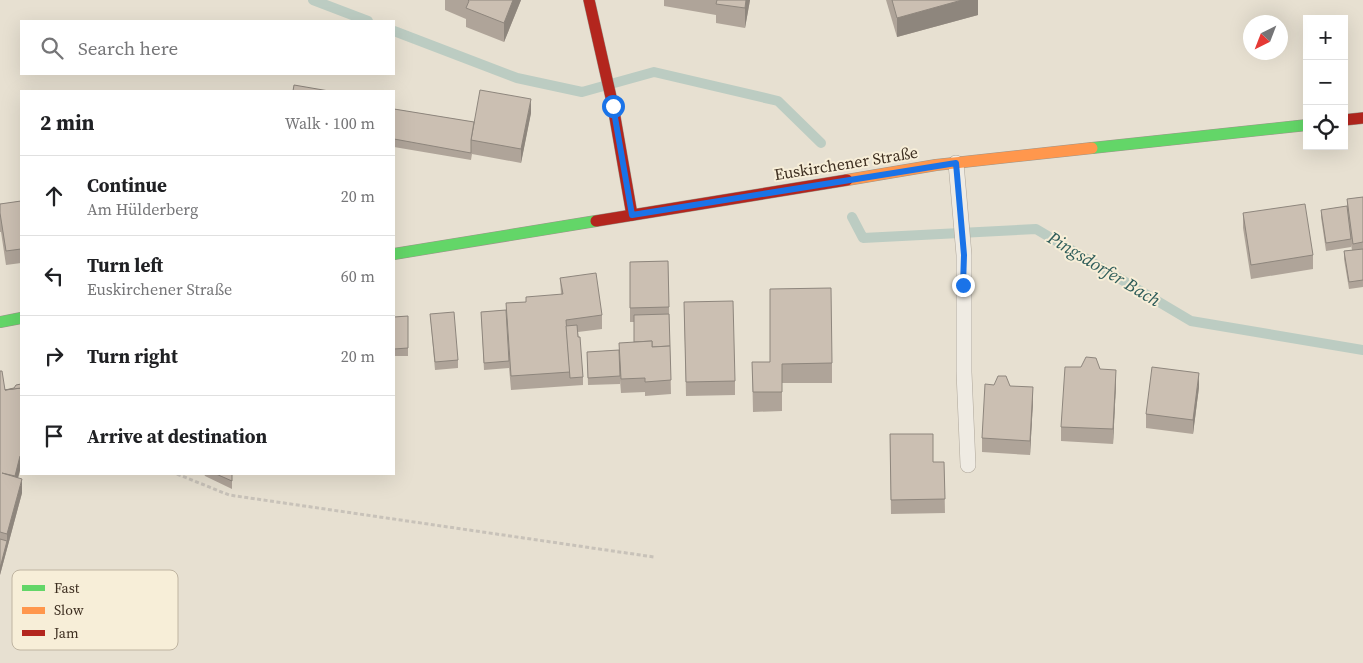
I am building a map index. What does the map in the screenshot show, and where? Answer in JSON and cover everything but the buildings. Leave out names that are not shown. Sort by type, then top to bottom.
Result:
[{"type":"main road","points":[[589,0],[613,106],[632,215]]},
{"type":"main road","points":[[1348,120],[1363,118]]},
{"type":"main road","name":"Euskirchener Straße","points":[[395,254],[956,163],[1303,125]]},
{"type":"main road","points":[[0,322],[20,318]]},
{"type":"lane","points":[[956,163],[964,255],[964,363],[968,465]]},
{"type":"path","points":[[179,475],[229,495],[654,557]]},
{"type":"waterway","name":"Pingsdorfer Bach","points":[[313,0],[365,20]]},
{"type":"waterway","name":"Pingsdorfer Bach","points":[[395,31],[517,78],[582,92],[654,72],[778,101],[821,143]]},
{"type":"waterway","name":"Pingsdorfer Bach","points":[[852,217],[863,238],[1036,229],[1191,321],[1363,350]]},
{"type":"traffic: fast","points":[[1092,148],[1303,125]]},
{"type":"traffic: fast","points":[[395,254],[596,221]]},
{"type":"traffic: fast","points":[[0,322],[20,318]]},
{"type":"traffic: slow","points":[[847,180],[936,165],[1092,148]]},
{"type":"traffic: jam","points":[[589,0],[613,106],[632,215]]},
{"type":"traffic: jam","points":[[1348,120],[1363,118]]},
{"type":"traffic: jam","points":[[596,221],[847,180]]},
{"type":"route","points":[[613,106],[632,215],[956,163],[964,255],[963,285]]}]
